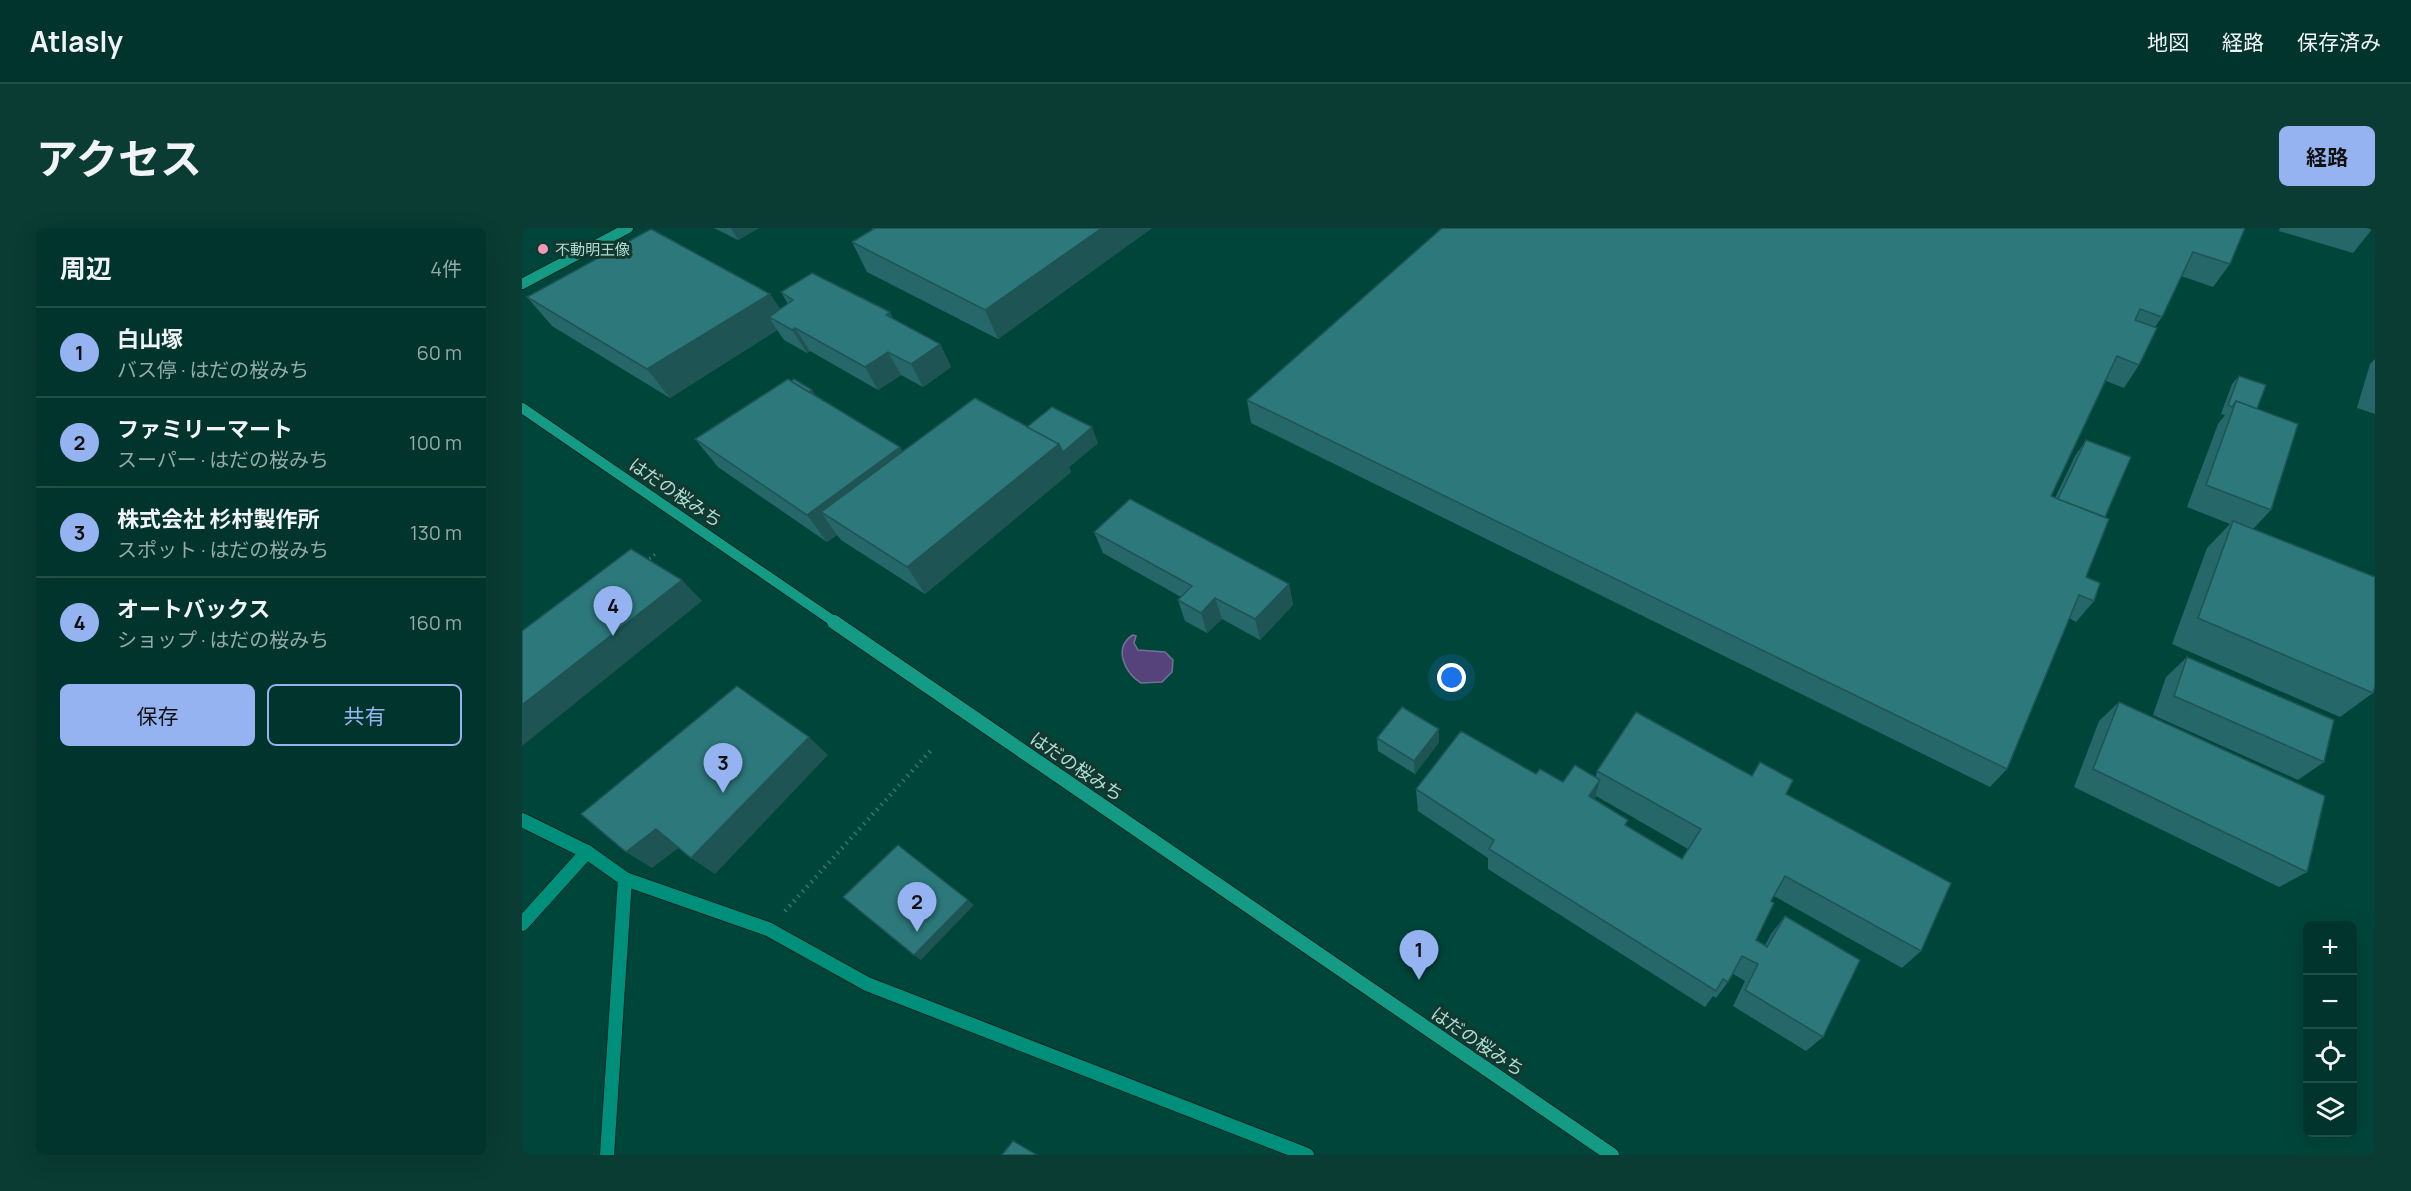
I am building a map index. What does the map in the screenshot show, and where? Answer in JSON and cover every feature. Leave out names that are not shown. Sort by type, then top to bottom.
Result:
[{"type":"street","points":[[522,284],[628,228]]},
{"type":"street","name":"はだの桜みち","points":[[522,408],[1612,1155]]},
{"type":"street","points":[[522,820],[587,852],[625,879],[768,929],[867,984],[1307,1155]]},
{"type":"street","points":[[522,924],[587,852]]},
{"type":"street","points":[[607,1155],[625,879]]},
{"type":"path","points":[[639,566],[657,552]]},
{"type":"path","points":[[768,929],[932,749]]},
{"type":"shaded area","points":[[1133,635],[1136,636],[1134,643],[1138,650],[1165,652],[1173,660],[1172,672],[1162,682],[1141,683],[1126,667],[1122,653],[1123,646]]},
{"type":"building","points":[[875,228],[1102,228],[985,310],[852,242]]},
{"type":"building","points":[[1442,228],[2245,228],[2230,264],[2193,252],[2162,317],[2140,309],[2135,320],[2157,328],[2139,365],[2117,356],[2051,496],[2109,519],[2086,577],[2100,583],[2094,601],[2079,595],[2007,769],[1247,400]]},
{"type":"building","points":[[651,229],[770,294],[647,369],[527,297]]},
{"type":"building","points":[[812,273],[890,312],[886,315],[940,344],[911,364],[888,352],[865,367],[795,328],[792,330],[769,317],[793,300],[781,292]]},
{"type":"building","points":[[2239,376],[2266,385],[2257,409],[2236,401],[2232,407],[2228,405]]},
{"type":"building","points":[[788,379],[900,447],[807,515],[695,439]]},
{"type":"building","points":[[794,379],[812,390],[809,392],[791,381]]},
{"type":"building","points":[[975,398],[1059,444],[907,567],[821,512]]},
{"type":"building","points":[[2236,401],[2298,424],[2271,510],[2206,485]]},
{"type":"building","points":[[1052,407],[1092,427],[1063,452],[1059,444],[1027,427]]},
{"type":"building","points":[[2086,440],[2131,457],[2105,517],[2058,499]]},
{"type":"building","points":[[1130,499],[1289,584],[1255,619],[1215,598],[1201,613],[1178,600],[1192,586],[1094,532]]},
{"type":"building","points":[[2233,521],[2375,577],[2375,686],[2373,693],[2198,618]]},
{"type":"building","points":[[631,549],[682,580],[522,705],[522,631]]},
{"type":"building","points":[[2187,657],[2334,720],[2324,762],[2174,696]]},
{"type":"building","points":[[737,686],[809,737],[691,858],[656,829],[626,852],[581,814]]},
{"type":"building","points":[[2119,702],[2325,796],[2307,872],[2093,769]]},
{"type":"building","points":[[1402,707],[1439,729],[1414,761],[1377,738]]},
{"type":"building","points":[[1636,712],[1752,776],[1760,762],[1793,780],[1786,794],[1951,883],[1921,951],[1785,876],[1771,901],[1774,903],[1756,940],[1767,947],[1785,916],[1860,960],[1823,1037],[1745,990],[1758,964],[1742,956],[1728,982],[1723,979],[1716,991],[1489,849],[1494,840],[1416,789],[1461,731],[1536,774],[1540,769],[1563,782],[1575,765],[1600,780],[1589,796],[1628,820],[1625,825],[1682,859],[1701,829],[1597,771]]},
{"type":"building","points":[[898,845],[968,900],[914,955],[843,897]]},
{"type":"building","points":[[1013,1141],[1037,1155],[1002,1155]]},
{"type":"place","name":"不動明王像","points":[[543,249]]},
{"type":"place","name":"オートバックス","points":[[613,636]]},
{"type":"place","name":"株式会社 杉村製作所","points":[[723,793]]},
{"type":"place","name":"ファミリーマート","points":[[917,932]]},
{"type":"place","name":"白山塚","points":[[1419,980]]}]
